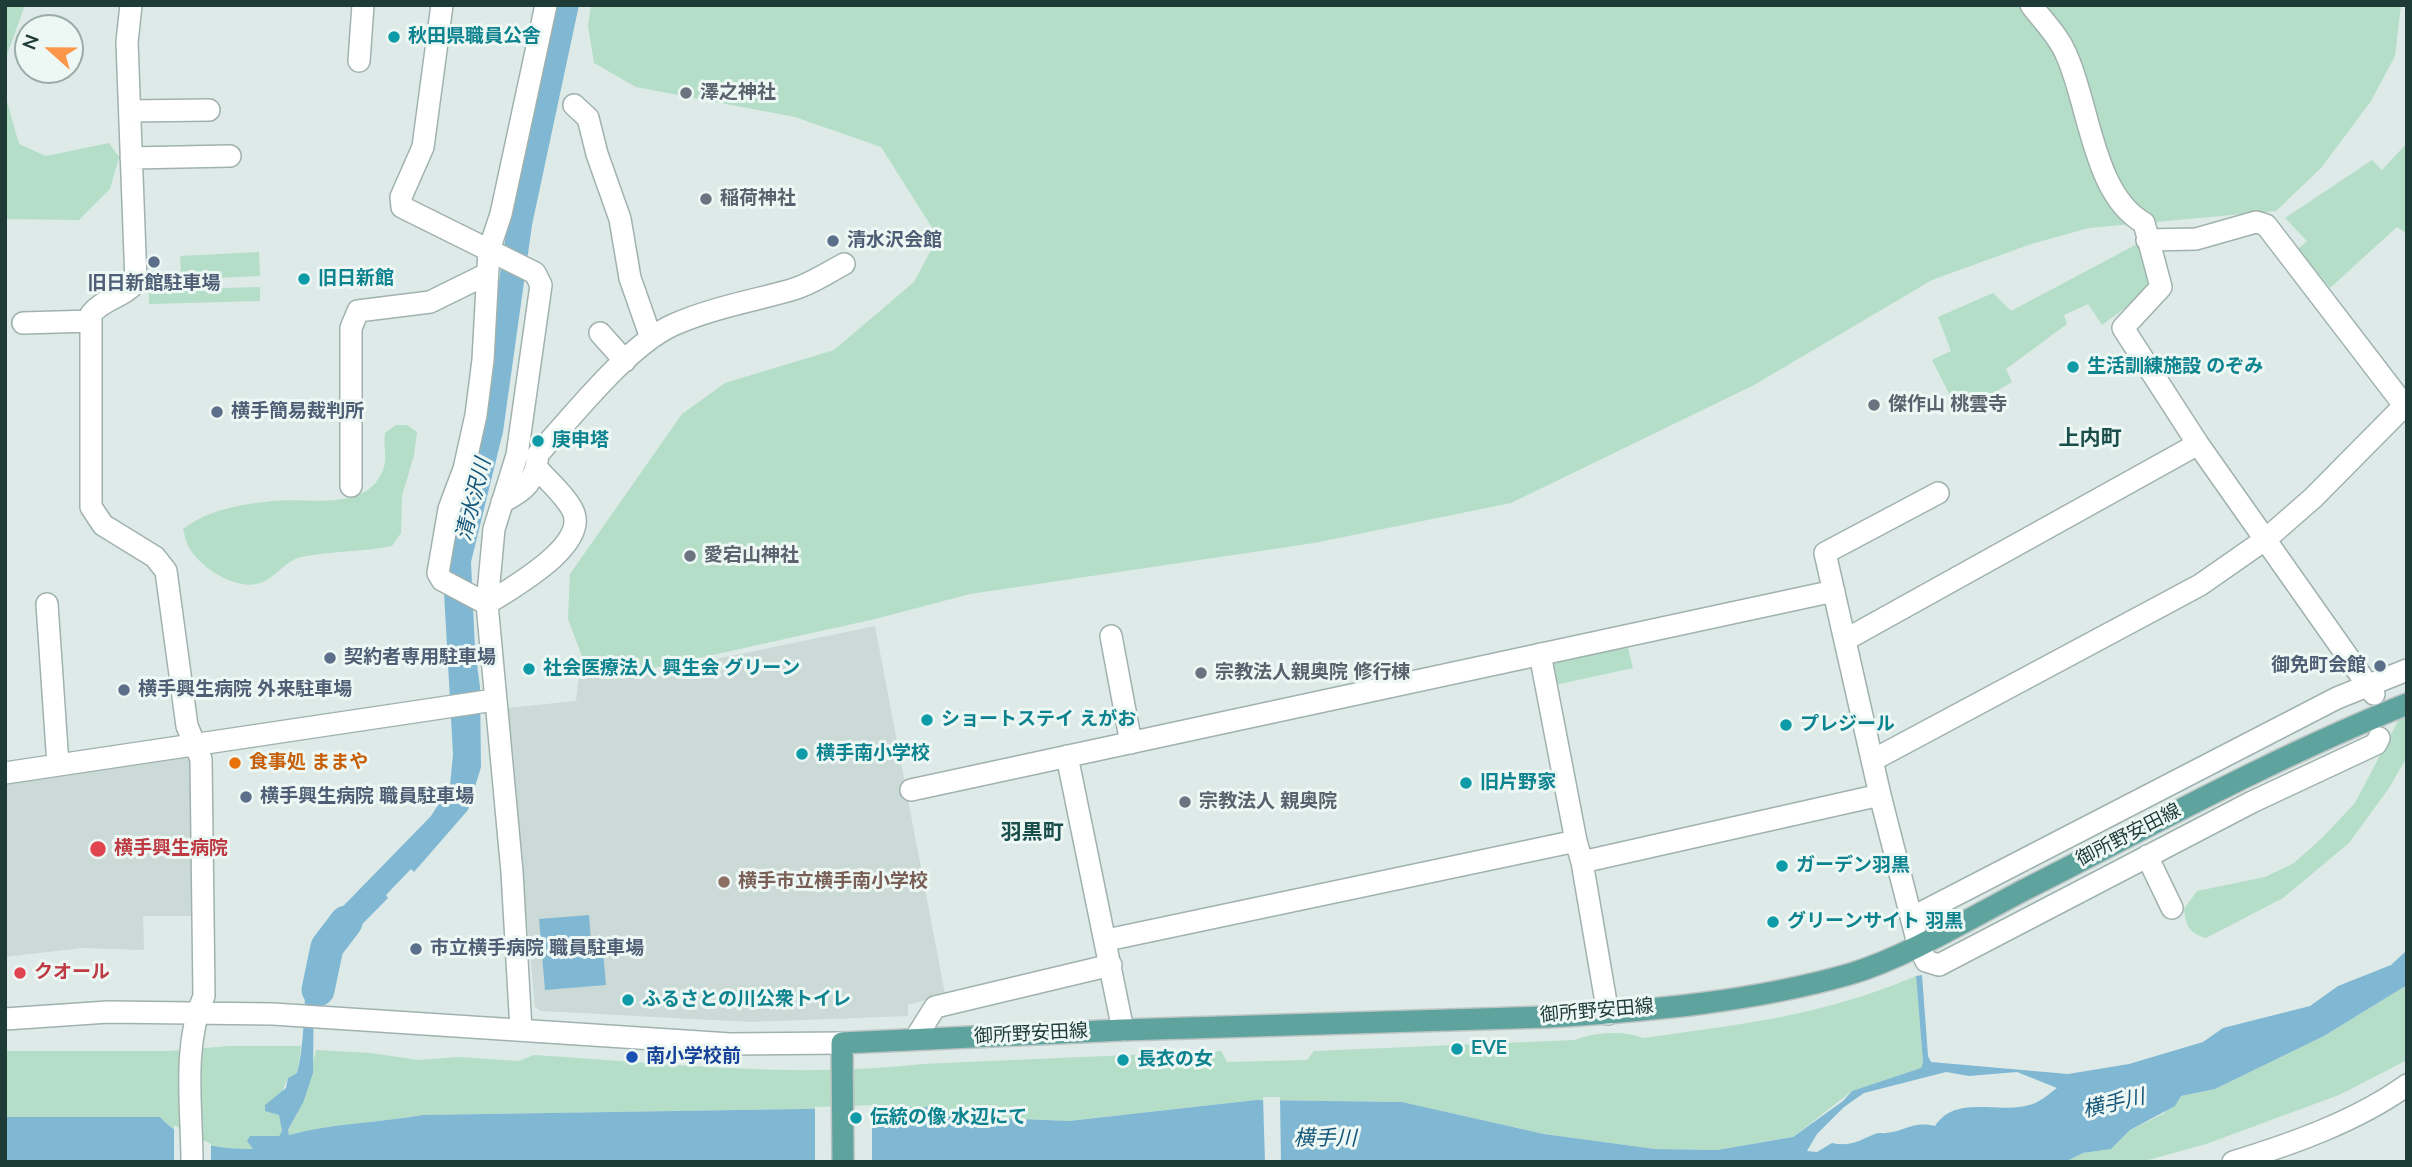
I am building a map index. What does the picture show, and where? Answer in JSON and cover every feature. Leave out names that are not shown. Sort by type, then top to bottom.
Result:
[{"type":"main road","name":"御所野安田線","points":[[842,1043],[1608,1013],[1736,998],[1803,985],[1852,973],[1918,944],[2318,740],[2407,704]]},
{"type":"main road","points":[[842,1043],[843,1162]]},
{"type":"street","points":[[131,5],[128,42],[136,282],[126,295],[100,303],[91,314],[92,507],[103,526],[155,557],[166,571],[187,726],[201,759],[204,996],[197,1012],[191,1058],[192,1162]]},
{"type":"street","points":[[359,61],[363,5]]},
{"type":"street","points":[[442,5],[423,147],[401,197],[402,207],[535,273],[541,285],[517,455],[494,529],[482,601],[489,701],[512,872],[521,1030]]},
{"type":"street","points":[[482,601],[439,581],[449,509],[464,468],[476,415],[483,360],[487,274],[546,5]]},
{"type":"street","points":[[2031,5],[2066,52],[2101,161],[2127,214],[2144,223],[2161,286],[2123,328],[2198,444],[2371,690]]},
{"type":"street","points":[[574,105],[588,118],[597,154],[620,219],[630,278],[651,338]]},
{"type":"street","points":[[130,111],[209,110]]},
{"type":"street","points":[[131,158],[230,156]]},
{"type":"street","points":[[1873,760],[2200,585],[2266,539],[2313,498],[2406,406],[2266,225],[2256,222],[2196,239],[2147,240]]},
{"type":"street","points":[[502,502],[526,490],[537,468],[538,454],[625,361],[651,338],[683,322],[748,299],[793,289],[844,264]]},
{"type":"street","points":[[351,486],[351,328],[358,311],[430,302],[487,274]]},
{"type":"street","points":[[23,323],[91,321]]},
{"type":"street","points":[[600,332],[625,361]]},
{"type":"street","points":[[1845,639],[2198,444]]},
{"type":"street","points":[[482,601],[552,560],[569,540],[574,525],[574,511],[537,468]]},
{"type":"street","points":[[1938,493],[1825,553],[1880,795],[1918,944],[1926,961],[1939,965],[2147,856],[2376,744],[2379,738]]},
{"type":"street","points":[[911,790],[1834,591]]},
{"type":"street","points":[[47,604],[58,765]]},
{"type":"street","points":[[1111,636],[1131,743]]},
{"type":"street","points":[[1541,654],[1582,862],[1608,1013]]},
{"type":"street","points":[[1913,917],[2208,763],[2371,690],[2407,670]]},
{"type":"street","points":[[5,773],[195,742],[489,701]]},
{"type":"street","points":[[1067,756],[1107,940],[1123,1030]]},
{"type":"street","points":[[1582,862],[1880,795]]},
{"type":"street","points":[[1107,940],[1576,841]]},
{"type":"street","points":[[2147,856],[2172,908]]},
{"type":"street","points":[[915,1039],[935,1007],[1111,965]]},
{"type":"street","points":[[5,1018],[108,1012],[197,1012],[730,1044],[842,1043]]},
{"type":"street","points":[[2234,1162],[2263,1153],[2380,1104],[2407,1085]]},
{"type":"shaded area","name":"横手市立横手南小学校","points":[[875,626],[945,994],[908,1005],[908,1016],[751,1022],[541,1011],[535,1007],[507,708],[576,701],[580,666],[625,678]]},
{"type":"shaded area","name":"横手興生病院","points":[[190,753],[192,916],[143,916],[144,950],[82,948],[5,957],[5,783]]},
{"type":"green space","points":[[5,5],[25,5],[22,14],[14,14],[14,35],[5,60]]},
{"type":"green space","points":[[591,5],[2401,5],[2395,56],[2371,101],[2321,168],[2276,211],[2089,228],[2031,244],[1932,280],[1754,385],[1511,503],[1314,543],[970,594],[875,619],[636,672],[582,656],[568,619],[570,574],[682,414],[725,383],[834,350],[914,282],[938,237],[881,147],[795,117],[636,87],[594,63],[588,26]]},
{"type":"green space","points":[[5,94],[19,144],[46,156],[109,143],[119,157],[110,189],[79,220],[5,219]]},
{"type":"green space","points":[[2407,143],[2406,233],[2397,227],[2330,288],[2298,249],[2307,241],[2285,218],[2372,160],[2382,170]]},
{"type":"green space","points":[[2141,242],[2155,286],[2102,325],[2088,304],[2064,315],[2067,324],[2006,369],[2012,382],[1959,413],[1932,360],[1951,351],[1938,317],[1993,293],[2011,311]]},
{"type":"green space","points":[[259,252],[260,276],[150,281],[150,275],[181,274],[180,256]]},
{"type":"green space","points":[[260,287],[260,301],[149,304],[149,290]]},
{"type":"green space","points":[[396,425],[407,425],[417,432],[414,455],[402,496],[401,533],[392,546],[301,557],[265,581],[251,585],[220,576],[202,563],[189,547],[183,529],[215,512],[275,501],[350,498],[364,492],[375,484],[383,470],[385,433]]},
{"type":"green space","points":[[1627,644],[1633,668],[1555,685],[1550,662]]},
{"type":"green space","points":[[2407,704],[2407,757],[2389,788],[2349,843],[2283,898],[2206,938],[2192,931],[2187,924],[2184,909],[2197,891],[2265,877],[2294,863],[2322,838],[2355,803]]},
{"type":"green space","points":[[1916,976],[1923,1062],[1921,1068],[1852,1091],[1793,1137],[1717,1150],[1655,1149],[1544,1134],[1402,1102],[1256,1100],[1069,1121],[949,1116],[928,1107],[422,1115],[289,1135],[288,1131],[303,1103],[316,1050],[371,1053],[418,1060],[459,1057],[519,1061],[534,1055],[777,1070],[874,1068],[1221,1051],[1227,1062],[1307,1060],[1314,1051],[1575,1040],[1609,1033],[1643,1038],[1680,1033],[1815,1010],[1881,990]]},
{"type":"green space","points":[[2407,985],[2407,1060],[2339,1095],[2206,1144],[2141,1162],[2065,1162],[2083,1153],[2111,1149],[2130,1130],[2163,1114],[2181,1096],[2215,1089],[2324,1036]]},
{"type":"green space","points":[[229,1046],[301,1046],[297,1073],[288,1078],[273,1113],[279,1115],[282,1131],[279,1136],[255,1148],[230,1151],[204,1145],[179,1133],[160,1117],[5,1117],[5,1051],[169,1051]]},
{"type":"water","name":"横手川","points":[[555,5],[579,5],[532,225],[503,432],[471,562],[475,649],[480,687],[481,767],[468,810],[414,872],[411,869],[386,895],[388,898],[327,960],[319,958],[314,973],[313,1073],[303,1103],[288,1130],[289,1135],[422,1115],[928,1107],[949,1116],[1069,1121],[1256,1100],[1402,1102],[1544,1134],[1655,1149],[1717,1150],[1793,1137],[1843,1101],[1852,1091],[1921,1068],[1923,1062],[1916,976],[1922,975],[1928,1056],[1931,1062],[2068,1074],[2129,1064],[2203,1042],[2223,1028],[2310,1006],[2338,986],[2391,965],[2407,950],[2407,985],[2324,1036],[2215,1089],[2181,1096],[2175,1106],[2130,1130],[2111,1149],[2083,1153],[2065,1162],[5,1162],[5,1117],[160,1117],[181,1134],[203,1144],[239,1149],[253,1149],[247,1141],[250,1136],[279,1136],[282,1131],[279,1115],[265,1111],[265,1105],[286,1088],[288,1078],[297,1073],[303,1038],[308,968],[317,933],[431,816],[450,786],[453,754],[444,592],[489,351],[510,206]],"holes":[[[1946,1072],[1969,1076],[2017,1072],[2057,1088],[2041,1100],[2026,1106],[1969,1107],[1945,1116],[1935,1126],[1915,1125],[1893,1132],[1877,1133],[1860,1141],[1832,1143],[1817,1152],[1807,1151],[1817,1134],[1844,1107],[1864,1093]]]},
{"type":"water","points":[[589,915],[591,942],[602,941],[606,985],[545,990],[539,919]]},
{"type":"pier","points":[[1263,1097],[1280,1097],[1281,1162],[1265,1162]]},
{"type":"pier","points":[[872,1105],[872,1162],[815,1162],[815,1107]]},
{"type":"pier","points":[[174,1125],[211,1144],[211,1162],[174,1162]]},
{"type":"waterway","name":"清水沢川","points":[[318,990],[327,947],[346,922]]},
{"type":"place","name":"秋田県職員公舎","points":[[394,37]]},
{"type":"place","name":"澤之神社","points":[[686,93]]},
{"type":"place","name":"稲荷神社","points":[[706,199]]},
{"type":"place","name":"清水沢会館","points":[[833,241]]},
{"type":"place","name":"旧日新館駐車場","points":[[154,262]]},
{"type":"place","name":"旧日新館","points":[[304,279]]},
{"type":"place","name":"生活訓練施設 のぞみ","points":[[2073,367]]},
{"type":"place","name":"傑作山 桃雲寺","points":[[1874,405]]},
{"type":"place","name":"横手簡易裁判所","points":[[217,412]]},
{"type":"place","name":"庚申塔","points":[[538,441]]},
{"type":"place","name":"愛宕山神社","points":[[690,556]]},
{"type":"place","name":"契約者専用駐車場","points":[[330,658]]},
{"type":"place","name":"御免町会館","points":[[2380,666]]},
{"type":"place","name":"社会医療法人 興生会 グリーン","points":[[529,669]]},
{"type":"place","name":"宗教法人親奥院 修行棟","points":[[1201,673]]},
{"type":"place","name":"横手興生病院 外来駐車場","points":[[124,690]]},
{"type":"place","name":"ショートステイ えがお","points":[[927,720]]},
{"type":"place","name":"プレジール","points":[[1786,725]]},
{"type":"place","name":"横手南小学校","points":[[802,754]]},
{"type":"place","name":"食事処 ままや","points":[[235,763]]},
{"type":"place","name":"旧片野家","points":[[1466,783]]},
{"type":"place","name":"横手興生病院 職員駐車場","points":[[246,797]]},
{"type":"place","name":"宗教法人 親奥院","points":[[1185,802]]},
{"type":"place","name":"横手興生病院","points":[[98,849]]},
{"type":"place","name":"ガーデン羽黒","points":[[1782,866]]},
{"type":"place","name":"横手市立横手南小学校","points":[[724,882]]},
{"type":"place","name":"グリーンサイト 羽黒","points":[[1773,922]]},
{"type":"place","name":"市立横手病院 職員駐車場","points":[[416,949]]},
{"type":"place","name":"クオール","points":[[20,973]]},
{"type":"place","name":"ふるさとの川公衆トイレ","points":[[628,1000]]},
{"type":"place","name":"EVE","points":[[1457,1049]]},
{"type":"place","name":"南小学校前","points":[[632,1057]]},
{"type":"place","name":"長衣の女","points":[[1123,1060]]},
{"type":"place","name":"伝統の像 水辺にて","points":[[856,1118]]},
{"type":"district","name":"上内町","points":[[2090,440]]},
{"type":"district","name":"羽黒町","points":[[1032,834]]}]
